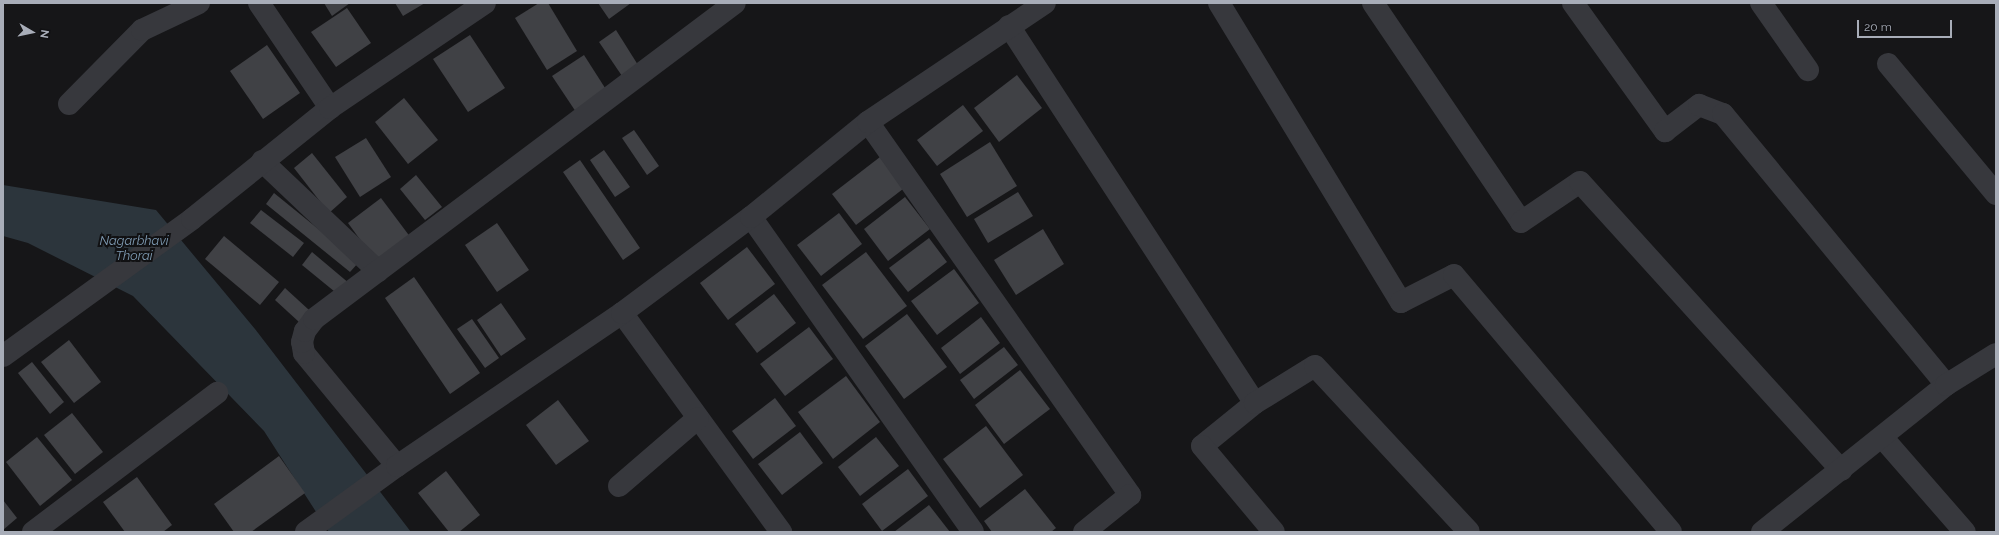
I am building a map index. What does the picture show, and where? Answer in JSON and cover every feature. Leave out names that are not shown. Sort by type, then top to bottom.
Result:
[{"type":"street","points":[[69,104],[142,30],[199,3]]},
{"type":"street","points":[[260,3],[330,108]]},
{"type":"street","points":[[3,356],[192,219],[262,161],[330,108],[485,3]]},
{"type":"street","points":[[397,466],[304,354],[302,342],[304,331],[314,319],[735,3]]},
{"type":"street","points":[[312,528],[379,478],[622,313],[751,217],[868,122],[1009,26],[1046,3]]},
{"type":"street","points":[[1219,3],[1401,302],[1454,274],[1671,532]]},
{"type":"street","points":[[1373,3],[1521,222],[1580,182],[1841,470]]},
{"type":"street","points":[[1574,3],[1665,131],[1699,105],[1723,114],[1946,385]]},
{"type":"street","points":[[1761,3],[1808,70]]},
{"type":"street","points":[[1009,26],[1255,403]]},
{"type":"street","points":[[1888,64],[1996,194]]},
{"type":"street","points":[[868,122],[1130,495],[1084,532]]},
{"type":"street","points":[[262,161],[378,271]]},
{"type":"street","points":[[751,217],[973,532]]},
{"type":"street","points":[[622,313],[781,532]]},
{"type":"street","points":[[1762,532],[1946,385],[1996,354]]},
{"type":"street","points":[[1274,532],[1202,446],[1255,403],[1315,366],[1469,532]]},
{"type":"street","points":[[33,532],[217,393]]},
{"type":"street","points":[[619,486],[698,418]]},
{"type":"street","points":[[1882,437],[1965,532]]},
{"type":"water","name":"Nagarbhavi Thorai","points":[[3,185],[156,210],[255,329],[411,532],[329,532],[264,431],[133,296],[28,243],[3,236]]},
{"type":"building","points":[[324,3],[350,3],[332,16]]},
{"type":"building","points":[[395,3],[425,3],[403,16]]},
{"type":"building","points":[[539,3],[548,3],[577,51],[547,70],[515,18]]},
{"type":"building","points":[[598,3],[631,3],[609,19]]},
{"type":"building","points":[[347,8],[371,43],[336,67],[311,32]]},
{"type":"building","points":[[616,30],[638,65],[622,76],[599,42]]},
{"type":"building","points":[[470,35],[505,88],[468,112],[433,59]]},
{"type":"building","points":[[267,45],[300,93],[263,119],[230,71]]},
{"type":"building","points":[[584,55],[607,91],[576,112],[552,76]]},
{"type":"building","points":[[1017,75],[1042,108],[999,142],[974,108]]},
{"type":"building","points":[[404,98],[438,140],[408,164],[375,122]]},
{"type":"building","points":[[963,105],[983,131],[937,166],[917,140]]},
{"type":"building","points":[[634,130],[659,166],[647,175],[622,138]]},
{"type":"building","points":[[366,138],[391,177],[360,197],[335,157]]},
{"type":"building","points":[[990,142],[1017,186],[967,217],[940,174]]},
{"type":"building","points":[[604,150],[630,187],[615,197],[590,160]]},
{"type":"building","points":[[312,153],[347,197],[329,213],[294,168]]},
{"type":"building","points":[[880,157],[903,189],[856,225],[832,194]]},
{"type":"building","points":[[580,160],[640,248],[623,260],[563,172]]},
{"type":"building","points":[[416,175],[442,207],[425,220],[400,189]]},
{"type":"building","points":[[1018,192],[1033,216],[988,243],[974,219]]},
{"type":"building","points":[[274,193],[359,262],[350,272],[266,204]]},
{"type":"building","points":[[905,197],[930,229],[888,261],[864,229]]},
{"type":"building","points":[[381,198],[414,242],[380,267],[348,223]]},
{"type":"building","points":[[261,210],[304,243],[293,257],[250,223]]},
{"type":"building","points":[[839,213],[862,244],[821,276],[797,245]]},
{"type":"building","points":[[497,223],[529,270],[497,292],[465,245]]},
{"type":"building","points":[[1043,229],[1064,264],[1016,295],[994,260]]},
{"type":"building","points":[[224,236],[279,282],[260,305],[205,259]]},
{"type":"building","points":[[929,238],[947,262],[908,292],[889,268]]},
{"type":"building","points":[[747,247],[775,284],[728,320],[700,283]]},
{"type":"building","points":[[312,252],[350,284],[340,296],[302,265]]},
{"type":"building","points":[[866,252],[907,306],[863,339],[822,285]]},
{"type":"building","points":[[954,269],[979,303],[937,335],[911,301]]},
{"type":"building","points":[[414,277],[480,373],[450,394],[385,298]]},
{"type":"building","points":[[285,288],[309,310],[299,322],[275,300]]},
{"type":"building","points":[[774,294],[796,323],[757,353],[735,324]]},
{"type":"building","points":[[501,303],[526,339],[501,356],[477,320]]},
{"type":"building","points":[[907,314],[947,367],[904,399],[865,346]]},
{"type":"building","points":[[981,317],[1000,343],[960,374],[941,348]]},
{"type":"building","points":[[472,319],[499,358],[485,368],[457,329]]},
{"type":"building","points":[[809,327],[833,359],[785,396],[760,364]]},
{"type":"building","points":[[69,340],[101,382],[74,403],[41,362]]},
{"type":"building","points":[[1004,347],[1018,365],[974,399],[960,380]]},
{"type":"building","points":[[32,362],[64,402],[50,414],[18,373]]},
{"type":"building","points":[[1020,370],[1050,409],[1004,444],[975,405]]},
{"type":"building","points":[[846,376],[880,422],[833,459],[798,412]]},
{"type":"building","points":[[775,398],[796,426],[753,459],[732,431]]},
{"type":"building","points":[[558,400],[589,441],[556,465],[526,425]]},
{"type":"building","points":[[72,413],[103,452],[75,474],[44,435]]},
{"type":"building","points":[[986,426],[1023,475],[980,508],[943,459]]},
{"type":"building","points":[[800,432],[823,463],[782,495],[758,464]]},
{"type":"building","points":[[37,437],[72,480],[40,506],[6,462]]},
{"type":"building","points":[[876,437],[899,466],[860,496],[838,467]]},
{"type":"building","points":[[279,456],[305,493],[251,532],[234,532],[214,504]]},
{"type":"building","points":[[908,469],[928,496],[882,531],[862,504]]},
{"type":"building","points":[[446,471],[480,515],[459,532],[449,532],[418,493]]},
{"type":"building","points":[[137,477],[172,525],[163,532],[125,532],[103,502]]},
{"type":"building","points":[[1025,489],[1056,528],[1051,532],[992,532],[984,521]]},
{"type":"building","points":[[3,500],[17,518],[3,530]]},
{"type":"building","points":[[929,505],[950,532],[894,532]]}]
